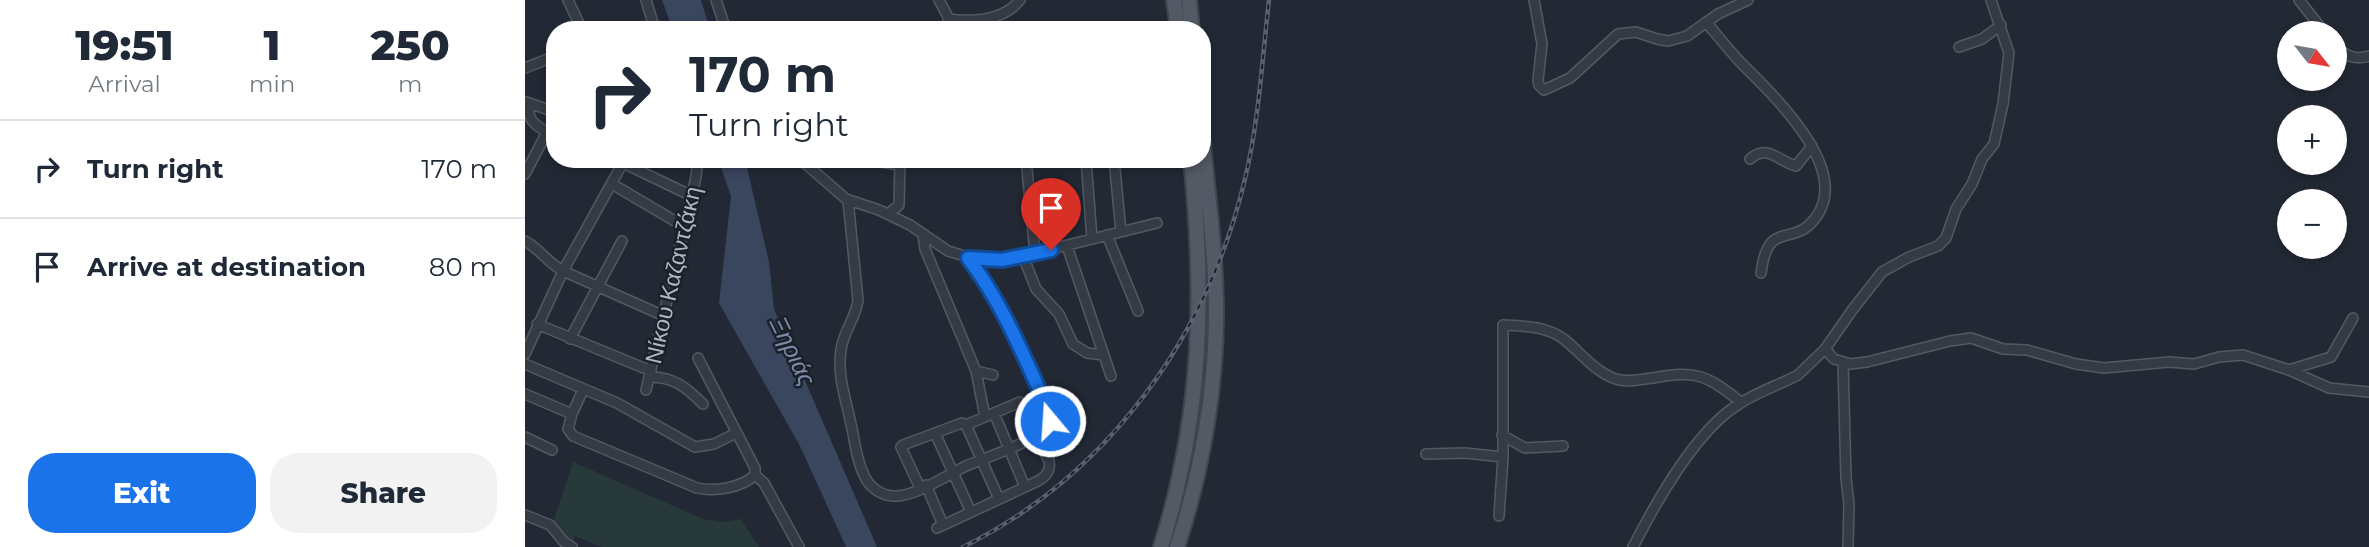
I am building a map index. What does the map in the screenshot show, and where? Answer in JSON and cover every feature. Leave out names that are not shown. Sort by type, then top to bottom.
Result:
[{"type":"main road","points":[[1174,0],[1177,21]]},
{"type":"main road","points":[[1189,0],[1191,21]]},
{"type":"main road","points":[[1161,547],[1185,457],[1197,368],[1200,286],[1192,168]]},
{"type":"main road","points":[[1177,547],[1199,469],[1215,321],[1213,243],[1205,168]]},
{"type":"street","points":[[568,0],[578,21]]},
{"type":"street","points":[[646,0],[652,21]]},
{"type":"street","points":[[716,0],[723,21]]},
{"type":"street","points":[[939,0],[948,19],[968,21],[988,18],[1016,5],[1020,0]]},
{"type":"street","points":[[1534,0],[1542,44],[1538,80],[1544,90],[1570,78],[1618,34],[1636,32],[1668,41],[1687,36],[1706,22],[1748,0]]},
{"type":"street","points":[[1633,547],[1664,488],[1722,417],[1741,402],[1798,375],[1825,349],[1882,272],[1909,257],[1938,246],[1946,238],[1956,209],[1996,137],[2003,104],[2009,53],[1991,0]]},
{"type":"street","points":[[2299,0],[2316,21]]},
{"type":"street","points":[[1706,22],[1740,62],[1770,90],[1812,146],[1824,174],[1820,212],[1810,225],[1772,241],[1763,256],[1761,273]]},
{"type":"street","points":[[1959,47],[1982,39],[2001,25]]},
{"type":"street","points":[[2347,56],[2361,58],[2369,56]]},
{"type":"street","points":[[525,68],[546,60]]},
{"type":"street","points":[[546,109],[527,103],[530,119],[546,131]]},
{"type":"street","points":[[525,174],[546,142]]},
{"type":"street","points":[[1750,159],[1756,154],[1769,152],[1796,166],[1812,146]]},
{"type":"street","points":[[525,354],[563,271],[620,168]]},
{"type":"street","points":[[638,168],[692,196]]},
{"type":"street","name":"Νίκου Καζαντζάκη","points":[[646,390],[697,168]]},
{"type":"street","points":[[811,168],[848,200],[888,214],[949,251],[968,258],[995,260],[1023,256],[1157,223]]},
{"type":"street","points":[[888,214],[899,205],[900,168]]},
{"type":"street","points":[[1027,168],[1035,253]]},
{"type":"street","points":[[1087,168],[1092,239]]},
{"type":"street","points":[[1115,168],[1121,232]]},
{"type":"street","points":[[612,184],[685,227]]},
{"type":"street","points":[[848,200],[858,300],[857,309],[842,344],[840,372],[858,462],[871,486],[886,495],[903,496],[1037,435],[1048,425],[1050,413],[1010,325],[983,277],[968,258]]},
{"type":"street","points":[[923,234],[925,249],[976,371],[989,415],[1009,447],[1025,487]]},
{"type":"street","points":[[1107,236],[1138,311]]},
{"type":"street","points":[[525,241],[533,245],[548,262],[563,271],[664,316]]},
{"type":"street","points":[[571,339],[622,241]]},
{"type":"street","points":[[1067,246],[1111,376]]},
{"type":"street","points":[[1023,256],[1034,285],[1059,314],[1073,344],[1087,353],[1104,355]]},
{"type":"street","points":[[2289,370],[2331,357],[2353,318]]},
{"type":"street","points":[[537,324],[650,374],[681,384],[703,404]]},
{"type":"street","points":[[1499,516],[1503,457],[1503,325],[1552,333],[1615,379],[1700,375],[1741,402]]},
{"type":"street","points":[[1825,349],[1834,359],[1843,363],[1867,362],[1971,338],[2003,349],[2027,350],[2076,364],[2104,368],[2169,362],[2194,364],[2248,355],[2329,388],[2369,392]]},
{"type":"street","points":[[698,358],[755,468],[755,475],[764,483],[799,547]]},
{"type":"street","points":[[1843,363],[1848,547]]},
{"type":"street","points":[[525,364],[617,403],[695,447],[714,444],[736,433]]},
{"type":"street","points":[[976,371],[993,375]]},
{"type":"street","points":[[583,390],[568,429],[573,436],[697,488],[721,488],[745,482],[755,475]]},
{"type":"street","points":[[525,394],[572,414]]},
{"type":"street","points":[[1020,402],[1049,461],[1049,470],[1044,477],[1025,487],[940,526],[901,447],[935,433],[962,423],[966,425],[1020,402]]},
{"type":"street","points":[[966,425],[999,499]]},
{"type":"street","points":[[935,433],[971,512]]},
{"type":"street","points":[[1502,435],[1525,448],[1563,446]]},
{"type":"street","points":[[525,437],[552,450]]},
{"type":"street","points":[[1426,454],[1455,452],[1503,457]]},
{"type":"street","points":[[525,515],[550,525],[564,542],[572,547]]},
{"type":"shaded area","points":[[573,462],[703,519],[722,522],[741,519],[759,547],[602,547],[575,536],[572,545],[553,523]]},
{"type":"water","points":[[662,0],[701,0],[707,21],[670,21]]},
{"type":"water","points":[[721,168],[747,168],[769,262],[774,309],[877,547],[846,547],[800,446],[719,303],[731,196]]},
{"type":"railway","points":[[963,547],[1016,517],[1063,481],[1107,440],[1145,394],[1178,345],[1206,292],[1228,237],[1245,179],[1257,113],[1269,0]]},
{"type":"route","points":[[1050,421],[1050,413],[1010,325],[983,277],[968,258],[1002,260],[1051,250]]},
{"type":"water label","name":"Ξηριάς","points":[[793,351]]}]
